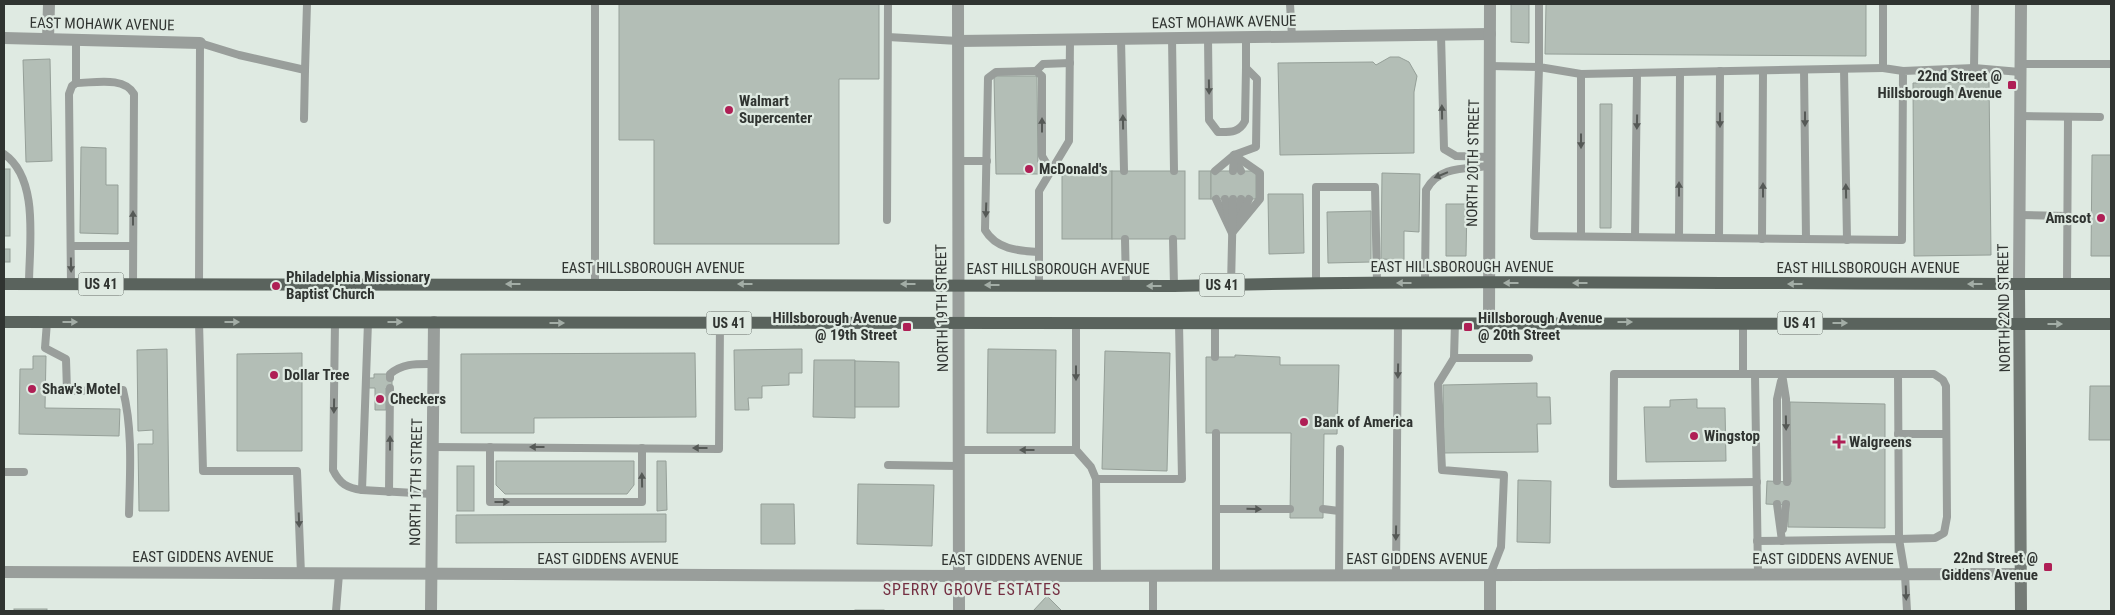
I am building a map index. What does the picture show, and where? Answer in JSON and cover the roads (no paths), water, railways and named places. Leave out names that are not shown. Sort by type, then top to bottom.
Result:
[{"type":"main road","name":"EAST HILLSBOROUGH AVENUE","points":[[4,284],[957,284],[1126,286],[1377,283],[2111,284]]},
{"type":"main road","name":"NORTH 22ND STREET","points":[[2019,284],[2021,324],[2021,611]]},
{"type":"main road","name":"US 41","points":[[4,322],[2111,324]]},
{"type":"street","points":[[48,39],[49,4]]},
{"type":"street","name":"NORTH 19TH STREET","points":[[958,4],[959,611]]},
{"type":"street","name":"NORTH 20TH STREET","points":[[1489,322],[1490,4]]},
{"type":"street","name":"NORTH 22ND STREET","points":[[2019,284],[2021,4]]},
{"type":"street","name":"EAST MOHAWK AVENUE","points":[[958,41],[1490,34]]},
{"type":"street","name":"EAST MOHAWK AVENUE","points":[[4,38],[200,42]]},
{"type":"street","name":"NORTH 17TH STREET","points":[[431,611],[434,322]]},
{"type":"street","name":"EAST GIDDENS AVENUE","points":[[4,572],[959,576],[2021,574]]},
{"type":"street","points":[[1490,576],[1490,611]]},
{"type":"lane","points":[[304,119],[307,4]]},
{"type":"lane","points":[[595,4],[595,284]]},
{"type":"lane","points":[[887,220],[888,4]]},
{"type":"lane","points":[[1290,4],[1292,37]]},
{"type":"lane","points":[[1539,4],[1534,236],[1902,240],[1903,71]]},
{"type":"lane","points":[[1882,68],[1883,4]]},
{"type":"lane","points":[[1974,68],[1975,4]]},
{"type":"lane","points":[[1441,35],[1444,149],[1456,156],[1489,161]]},
{"type":"lane","points":[[888,37],[958,41]]},
{"type":"lane","points":[[1172,38],[1174,171]]},
{"type":"lane","points":[[1208,38],[1209,120],[1218,132],[1235,132],[1242,127],[1245,121],[1246,38]]},
{"type":"lane","points":[[1121,39],[1124,171]]},
{"type":"lane","points":[[76,40],[76,83]]},
{"type":"lane","points":[[1039,285],[1039,191],[1070,141],[1070,40]]},
{"type":"lane","points":[[199,284],[200,42],[238,55],[305,70]]},
{"type":"lane","points":[[1036,71],[1043,64],[1070,63]]},
{"type":"lane","points":[[1490,66],[1539,67],[1581,74],[1882,68],[1903,71],[2111,64]]},
{"type":"lane","points":[[1215,171],[1234,155],[1256,147],[1257,79],[1246,68]]},
{"type":"lane","points":[[1844,69],[1847,240]]},
{"type":"lane","points":[[1762,238],[1763,70]]},
{"type":"lane","points":[[1804,70],[1806,239]]},
{"type":"lane","points":[[1038,252],[1016,251],[990,237],[985,230],[988,78],[996,72],[1036,71],[1042,76],[1042,156],[1051,171]]},
{"type":"lane","points":[[1719,238],[1720,71]]},
{"type":"lane","points":[[1679,237],[1680,72]]},
{"type":"lane","points":[[1635,237],[1637,73]]},
{"type":"lane","points":[[1581,74],[1581,236]]},
{"type":"lane","points":[[71,284],[69,94],[72,86],[76,83],[123,83],[130,87],[134,94],[133,284]]},
{"type":"lane","points":[[2020,116],[2100,117]]},
{"type":"lane","points":[[2067,284],[2068,117]]},
{"type":"lane","points":[[4,154],[20,169],[27,186],[30,284]]},
{"type":"lane","points":[[1225,171],[1234,155]]},
{"type":"lane","points":[[1234,155],[1241,171],[1234,155]]},
{"type":"lane","points":[[1232,233],[1260,199],[1260,172],[1234,155]]},
{"type":"lane","points":[[957,161],[987,161]]},
{"type":"lane","points":[[1425,283],[1426,190],[1432,179],[1443,172],[1489,161]]},
{"type":"lane","points":[[1316,284],[1316,187],[1376,187],[1377,283]]},
{"type":"lane","points":[[1230,285],[1233,199],[1232,233]]},
{"type":"lane","points":[[2020,215],[2067,216]]},
{"type":"lane","points":[[1126,238],[1126,286]]},
{"type":"lane","points":[[1173,238],[1174,286]]},
{"type":"lane","points":[[71,246],[133,246]]},
{"type":"lane","points":[[47,322],[45,348],[66,359],[67,391],[123,390],[128,408],[131,443],[129,514]]},
{"type":"lane","points":[[199,322],[203,471],[297,471],[301,574]]},
{"type":"lane","points":[[335,322],[333,470],[339,482],[351,489],[432,494]]},
{"type":"lane","points":[[362,490],[368,322]]},
{"type":"lane","points":[[1396,576],[1398,322]]},
{"type":"lane","points":[[1455,322],[1454,358],[1438,384],[1442,470],[1504,475],[1501,547],[1490,576]]},
{"type":"lane","points":[[432,447],[719,449],[720,323]]},
{"type":"lane","points":[[1096,479],[1182,479],[1179,323]]},
{"type":"lane","points":[[1215,323],[1215,357]]},
{"type":"lane","points":[[1743,323],[1743,374]]},
{"type":"lane","points":[[1076,324],[1076,450],[1091,467],[1096,479],[1097,576]]},
{"type":"lane","points":[[1454,358],[1529,358]]},
{"type":"lane","points":[[390,378],[390,374],[398,368],[414,364],[433,364]]},
{"type":"lane","points":[[1757,482],[1613,484],[1614,374],[1934,374],[1944,380],[1946,386],[1947,517],[1944,533],[1935,538],[1758,541]]},
{"type":"lane","points":[[1777,481],[1778,399],[1782,374]]},
{"type":"lane","points":[[1782,374],[1786,399],[1786,482]]},
{"type":"lane","points":[[1898,374],[1899,539],[1905,575],[1906,611]]},
{"type":"lane","points":[[1755,375],[1758,575]]},
{"type":"lane","points":[[390,388],[390,492]]},
{"type":"lane","points":[[1216,433],[1216,576]]},
{"type":"lane","points":[[1898,434],[1946,434]]},
{"type":"lane","points":[[490,447],[490,502],[642,502],[642,448]]},
{"type":"lane","points":[[1339,576],[1340,449]]},
{"type":"lane","points":[[960,450],[1076,450]]},
{"type":"lane","points":[[888,465],[959,466]]},
{"type":"lane","points":[[4,472],[24,472]]},
{"type":"lane","points":[[1777,504],[1782,541]]},
{"type":"lane","points":[[1782,541],[1786,504]]},
{"type":"lane","points":[[1217,508],[1290,509]]},
{"type":"lane","points":[[1323,509],[1339,511]]},
{"type":"lane","points":[[336,611],[339,574]]},
{"type":"lane","points":[[1153,576],[1154,611]]},
{"type":"place","name":"22nd Street @ Hillsborough Avenue","points":[[2012,85]]},
{"type":"place","name":"Walmart Supercenter","points":[[729,110]]},
{"type":"place","name":"McDonald's","points":[[1029,169]]},
{"type":"place","name":"Amscot","points":[[2101,218]]},
{"type":"place","name":"Philadelphia Missionary Baptist Church","points":[[276,286]]},
{"type":"place","name":"Hillsborough Avenue @ 19th Street","points":[[907,327]]},
{"type":"place","name":"Hillsborough Avenue @ 20th Street","points":[[1468,327]]},
{"type":"place","name":"Dollar Tree","points":[[274,375]]},
{"type":"place","name":"Shaw's Motel","points":[[32,389]]},
{"type":"place","name":"Checkers","points":[[380,399]]},
{"type":"place","name":"Bank of America","points":[[1304,422]]},
{"type":"place","name":"Wingstop","points":[[1694,436]]},
{"type":"place","name":"Walgreens","points":[[1839,442]]},
{"type":"place","name":"22nd Street @ Giddens Avenue","points":[[2048,567]]},
{"type":"district","name":"SPERRY GROVE ESTATES","points":[[972,589]]}]
